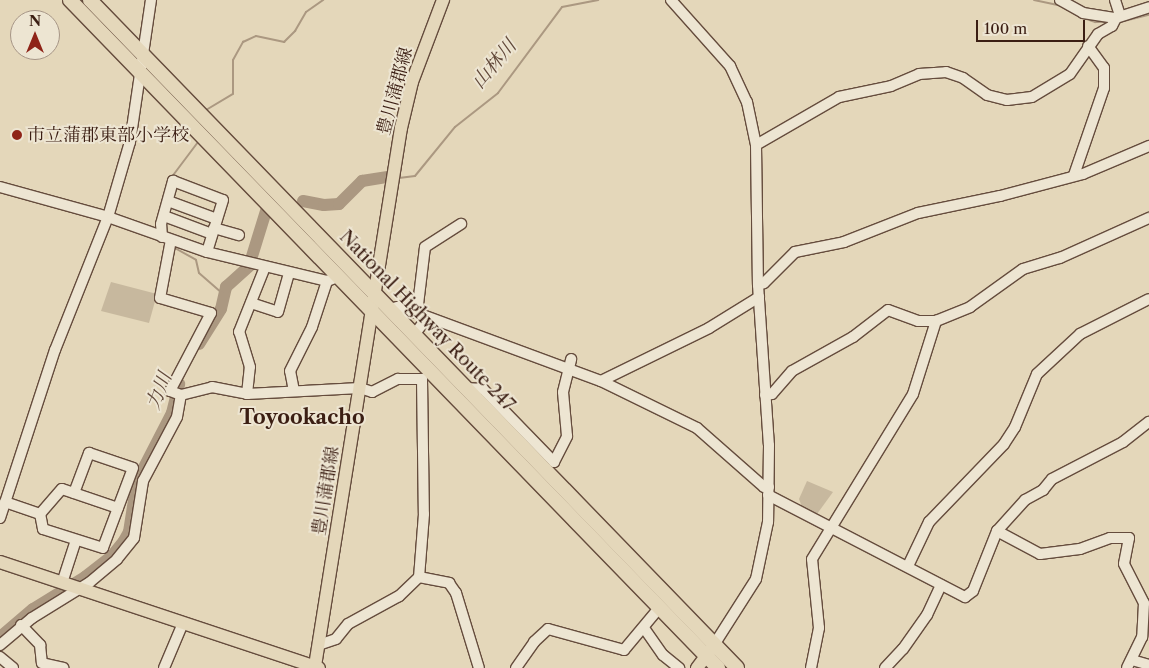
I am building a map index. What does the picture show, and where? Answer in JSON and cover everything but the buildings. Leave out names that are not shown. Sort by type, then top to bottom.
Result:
[{"type":"highway","name":"National Highway Route 247","points":[[70,0],[139,71],[333,279],[373,311],[660,607],[710,650],[737,668]]},
{"type":"highway","name":"National Highway Route 247","points":[[90,0],[466,388],[710,650],[718,668]]},
{"type":"main road","name":"豊川蒲郡線","points":[[0,562],[316,667],[403,119],[412,82],[443,0]]},
{"type":"main road","points":[[697,668],[710,650]]},
{"type":"street","points":[[0,518],[55,350],[108,217],[130,142],[151,0]]},
{"type":"street","points":[[671,0],[710,39],[730,66],[747,102],[756,145],[758,285],[765,395],[768,491],[764,554],[756,579],[710,650]]},
{"type":"street","points":[[1060,0],[1083,13],[1116,20]]},
{"type":"street","points":[[1115,0],[1116,20]]},
{"type":"street","points":[[756,145],[839,97],[891,86],[919,74],[946,72],[963,78],[987,95],[1007,100],[1032,97],[1070,74],[1098,34],[1116,20],[1149,7]]},
{"type":"street","points":[[1074,175],[1104,88],[1104,68],[1088,46]]},
{"type":"street","points":[[758,285],[764,283],[795,252],[861,236],[918,213],[1000,196],[1074,175],[1149,146]]},
{"type":"street","points":[[207,252],[223,200],[173,182],[164,216],[160,298],[211,313],[195,338],[170,391],[178,394],[212,387],[247,394],[360,388],[372,392],[398,379],[422,379],[424,514],[419,578],[398,596],[348,624],[336,639],[319,645]]},
{"type":"street","points":[[0,187],[108,217],[164,240],[207,252],[289,273],[333,279],[290,371],[294,391]]},
{"type":"street","points":[[168,201],[215,227]]},
{"type":"street","points":[[164,216],[215,227],[239,235]]},
{"type":"street","points":[[765,395],[772,394],[792,371],[853,337],[888,310],[918,321],[936,321],[970,307],[1023,269],[1060,258],[1149,218]]},
{"type":"street","points":[[417,313],[425,247],[461,224]]},
{"type":"street","points":[[247,394],[250,367],[239,332],[265,267]]},
{"type":"street","points":[[251,303],[278,312],[289,273]]},
{"type":"street","points":[[602,381],[709,328],[759,297]]},
{"type":"street","points":[[908,566],[929,522],[1004,444],[1015,427],[1038,374],[1080,334],[1149,299]]},
{"type":"street","points":[[389,309],[398,307],[570,364],[697,428],[768,491],[964,597],[973,591],[997,531],[1025,500],[1043,490],[1052,479],[1122,442],[1149,422]]},
{"type":"street","points":[[414,335],[427,318]]},
{"type":"street","points":[[811,668],[819,628],[812,559],[913,394],[936,321]]},
{"type":"street","points":[[466,388],[482,389],[554,462],[567,436],[563,392],[570,364]]},
{"type":"street","points":[[0,645],[21,625],[71,586],[117,559],[134,538],[143,481],[177,416],[178,394]]},
{"type":"street","points":[[40,514],[44,529],[102,548],[133,468],[89,453],[74,493]]},
{"type":"street","points":[[40,514],[62,489],[118,508]]},
{"type":"street","points":[[5,502],[40,514]]},
{"type":"street","points":[[997,531],[1040,554],[1080,549],[1110,538],[1129,538],[1124,564],[1144,603],[1142,637],[1129,664],[1149,665]]},
{"type":"street","points":[[71,586],[76,540]]},
{"type":"street","points":[[419,578],[450,583],[456,593],[479,668]]},
{"type":"street","points":[[885,668],[903,649],[927,615],[941,584]]},
{"type":"street","points":[[516,668],[534,642],[548,630],[620,651],[644,628],[660,607]]},
{"type":"street","points":[[164,668],[183,623]]},
{"type":"street","points":[[21,625],[40,645],[42,663],[63,668]]},
{"type":"street","points":[[644,628],[663,655],[679,668]]},
{"type":"street","points":[[0,657],[13,668]]},
{"type":"shaded area","points":[[111,282],[157,294],[149,323],[101,311]]},
{"type":"shaded area","points":[[807,481],[833,492],[817,514],[802,507],[799,499]]},
{"type":"waterway","name":"力川","points":[[206,110],[233,94],[233,60],[243,42],[256,36],[284,42],[295,31],[306,12],[323,0]]},
{"type":"waterway","name":"山林川","points":[[399,178],[415,176],[455,127],[498,93],[562,7],[598,0]]},
{"type":"waterway","name":"山林川","points":[[1034,0],[1062,6]]},
{"type":"waterway","name":"山林川","points":[[1120,22],[1149,15]]},
{"type":"waterway","name":"山林川","points":[[1081,17],[1095,22],[1110,22]]},
{"type":"waterway","name":"力川","points":[[171,178],[198,142]]},
{"type":"waterway","name":"山林川","points":[[303,201],[324,205],[339,204],[362,181],[388,177]]},
{"type":"waterway","name":"山林川","points":[[199,344],[221,309],[226,287],[249,266],[266,211]]},
{"type":"waterway","name":"力川","points":[[173,247],[196,260],[199,273],[222,293]]},
{"type":"waterway","name":"力川","points":[[0,637],[33,609],[85,577],[111,557],[124,541],[129,532],[137,481],[172,413],[179,384]]},
{"type":"place","name":"市立蒲郡東部小学校","points":[[17,135]]},
{"type":"district","name":"Toyookacho","points":[[302,417]]}]
